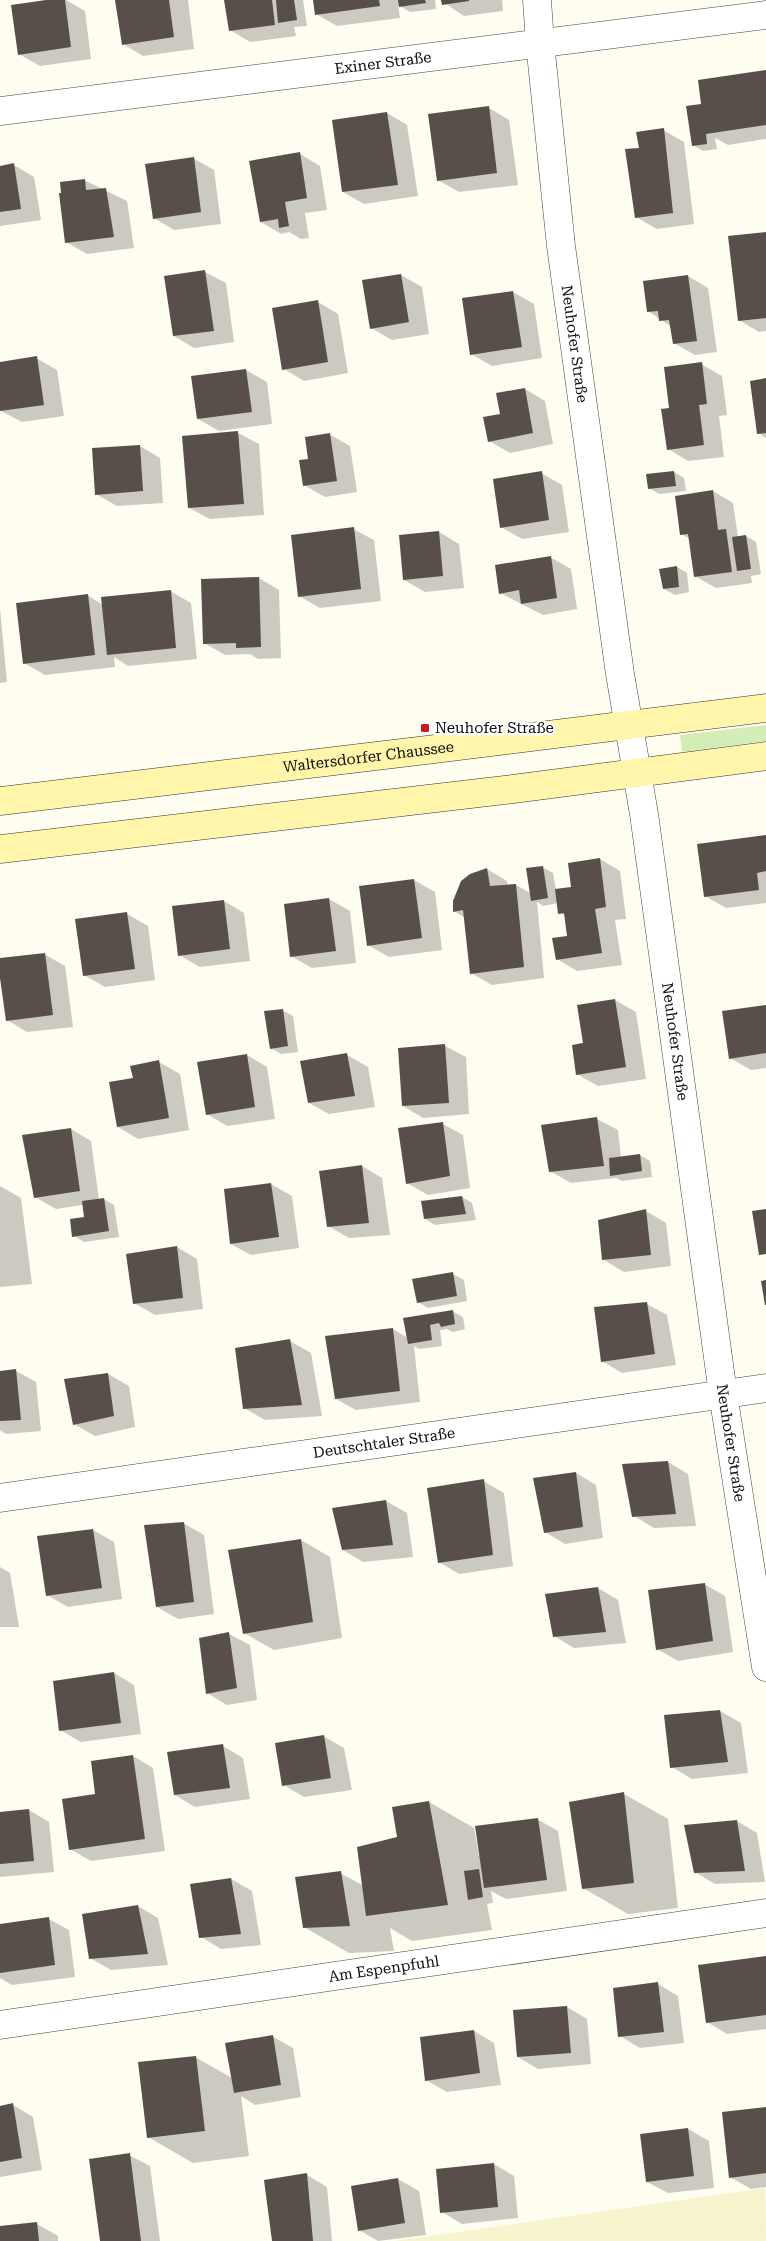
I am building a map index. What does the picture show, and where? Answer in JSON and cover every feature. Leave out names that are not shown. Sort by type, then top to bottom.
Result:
[{"type":"main road","name":"Waltersdorfer Chaussee","points":[[0,801],[428,751],[766,708]]},
{"type":"main road","points":[[0,849],[766,756]]},
{"type":"street","name":"Neuhofer Straße","points":[[537,0],[561,246],[636,773],[650,854],[723,1394],[766,1667]]},
{"type":"street","name":"Exiner Straße","points":[[0,111],[766,15]]},
{"type":"street","name":"Deutschtaler Straße","points":[[0,1498],[766,1388]]},
{"type":"street","name":"Am Espenpfuhl","points":[[0,2025],[766,1913]]},
{"type":"shaded area","points":[[765,2188],[766,2241],[395,2241],[424,2237]]},
{"type":"green space","points":[[766,725],[766,741],[682,752],[680,735]]},
{"type":"building","points":[[46,0],[65,0],[71,47],[18,55],[11,5]]},
{"type":"building","points":[[115,0],[169,0],[174,37],[122,45]]},
{"type":"building","points":[[224,0],[272,0],[275,25],[229,31]]},
{"type":"building","points":[[276,0],[294,0],[297,20],[278,23]]},
{"type":"building","points":[[313,0],[379,0],[380,6],[315,15]]},
{"type":"building","points":[[398,0],[425,0],[426,3],[399,7]]},
{"type":"building","points":[[441,0],[469,0],[469,1],[442,5]]},
{"type":"building","points":[[766,70],[766,125],[706,134],[707,144],[692,146],[686,106],[701,104],[698,80]]},
{"type":"building","points":[[489,106],[497,173],[437,181],[428,114]]},
{"type":"building","points":[[387,112],[398,185],[342,192],[332,120]]},
{"type":"building","points":[[664,128],[673,213],[635,218],[625,149],[639,148],[636,132]]},
{"type":"building","points":[[300,152],[307,198],[285,202],[289,226],[279,228],[278,219],[260,222],[249,161]]},
{"type":"building","points":[[194,157],[201,212],[153,219],[145,164]]},
{"type":"building","points":[[14,163],[21,209],[0,212],[0,166]]},
{"type":"building","points":[[85,179],[86,190],[106,188],[114,237],[65,243],[59,193],[61,193],[60,182]]},
{"type":"building","points":[[766,232],[766,318],[738,321],[728,236]]},
{"type":"building","points":[[205,270],[214,331],[173,336],[164,276]]},
{"type":"building","points":[[401,274],[409,322],[370,329],[362,280]]},
{"type":"building","points":[[688,275],[697,341],[673,344],[669,320],[659,321],[658,311],[647,312],[643,281]]},
{"type":"building","points":[[513,291],[522,347],[470,355],[462,298]]},
{"type":"building","points":[[318,300],[328,362],[282,370],[272,308]]},
{"type":"building","points":[[37,356],[44,405],[0,411],[0,362]]},
{"type":"building","points":[[702,362],[707,404],[699,405],[704,445],[667,450],[661,409],[669,408],[664,367]]},
{"type":"building","points":[[246,369],[252,412],[197,419],[191,376]]},
{"type":"building","points":[[766,378],[766,433],[757,434],[750,381]]},
{"type":"building","points":[[525,388],[533,433],[488,442],[483,417],[500,414],[496,393]]},
{"type":"building","points":[[238,431],[244,504],[188,508],[182,436]]},
{"type":"building","points":[[330,433],[337,481],[303,486],[299,460],[308,459],[305,437]]},
{"type":"building","points":[[140,445],[143,491],[95,495],[92,448]]},
{"type":"building","points":[[542,471],[549,520],[500,528],[493,479]]},
{"type":"building","points":[[674,471],[676,486],[648,489],[646,474]]},
{"type":"building","points":[[713,490],[718,530],[726,529],[732,572],[694,577],[688,534],[680,535],[675,496]]},
{"type":"building","points":[[354,527],[361,589],[298,597],[291,535]]},
{"type":"building","points":[[439,531],[443,576],[403,580],[399,535]]},
{"type":"building","points":[[746,535],[751,569],[737,571],[732,537]]},
{"type":"building","points":[[551,556],[557,598],[521,604],[519,590],[499,594],[495,565]]},
{"type":"building","points":[[677,566],[679,587],[663,589],[659,569]]},
{"type":"building","points":[[259,577],[261,647],[236,648],[236,643],[203,644],[201,579]]},
{"type":"building","points":[[171,590],[176,648],[107,655],[101,597]]},
{"type":"building","points":[[88,594],[95,655],[23,664],[16,603]]},
{"type":"building","points":[[766,835],[766,871],[757,873],[759,890],[704,897],[697,844]]},
{"type":"building","points":[[600,858],[606,907],[595,909],[602,953],[556,960],[552,938],[567,936],[564,913],[558,914],[555,889],[571,887],[568,863]]},
{"type":"building","points":[[543,866],[548,898],[531,901],[526,868]]},
{"type":"building","points":[[487,868],[490,886],[516,884],[524,967],[470,974],[463,910],[453,912],[453,901],[461,881],[470,874]]},
{"type":"building","points":[[414,879],[422,938],[367,946],[359,886]]},
{"type":"building","points":[[329,898],[336,951],[290,957],[284,904]]},
{"type":"building","points":[[224,900],[230,949],[178,956],[172,906]]},
{"type":"building","points":[[127,912],[135,969],[83,976],[75,919]]},
{"type":"building","points":[[45,953],[53,1015],[6,1021],[0,978],[0,958]]},
{"type":"building","points":[[615,999],[626,1067],[576,1075],[572,1045],[583,1043],[577,1005]]},
{"type":"building","points":[[766,1005],[766,1053],[729,1059],[722,1011]]},
{"type":"building","points":[[283,1009],[288,1046],[270,1049],[264,1011]]},
{"type":"building","points":[[445,1044],[449,1103],[402,1106],[398,1048]]},
{"type":"building","points":[[347,1053],[355,1096],[308,1103],[300,1061]]},
{"type":"building","points":[[247,1054],[255,1107],[206,1115],[197,1062]]},
{"type":"building","points":[[159,1060],[169,1118],[117,1127],[109,1082],[133,1078],[130,1066]]},
{"type":"building","points":[[597,1117],[604,1166],[549,1172],[541,1125]]},
{"type":"building","points":[[443,1122],[450,1176],[406,1184],[398,1128]]},
{"type":"building","points":[[71,1128],[80,1191],[34,1198],[22,1135]]},
{"type":"building","points":[[640,1154],[642,1171],[610,1176],[609,1158]]},
{"type":"building","points":[[362,1165],[369,1223],[327,1227],[319,1171]]},
{"type":"building","points":[[271,1183],[279,1237],[230,1244],[224,1189]]},
{"type":"building","points":[[462,1196],[466,1214],[424,1219],[421,1201]]},
{"type":"building","points":[[104,1198],[109,1231],[72,1237],[70,1219],[84,1217],[82,1201]]},
{"type":"building","points":[[646,1209],[651,1255],[602,1260],[598,1220]]},
{"type":"building","points":[[766,1209],[766,1254],[759,1255],[752,1211]]},
{"type":"building","points":[[177,1246],[183,1298],[133,1304],[126,1254]]},
{"type":"building","points":[[453,1272],[457,1296],[417,1303],[412,1279]]},
{"type":"building","points":[[766,1280],[766,1305],[765,1305],[761,1281]]},
{"type":"building","points":[[647,1302],[655,1354],[601,1362],[594,1307]]},
{"type":"building","points":[[453,1310],[455,1324],[441,1327],[439,1323],[430,1325],[432,1340],[408,1344],[403,1318]]},
{"type":"building","points":[[393,1328],[400,1391],[335,1399],[325,1336]]},
{"type":"building","points":[[290,1339],[302,1405],[243,1409],[235,1348]]},
{"type":"building","points":[[16,1369],[21,1420],[0,1421],[0,1371]]},
{"type":"building","points":[[108,1373],[114,1416],[73,1425],[64,1379]]},
{"type":"building","points":[[668,1461],[676,1514],[632,1517],[622,1464]]},
{"type":"building","points":[[576,1472],[583,1527],[544,1533],[533,1478]]},
{"type":"building","points":[[484,1479],[493,1555],[438,1563],[427,1488]]},
{"type":"building","points":[[386,1500],[393,1545],[342,1550],[332,1508]]},
{"type":"building","points":[[184,1522],[194,1602],[156,1607],[144,1525]]},
{"type":"building","points":[[93,1529],[102,1588],[46,1596],[37,1536]]},
{"type":"building","points":[[301,1539],[313,1622],[243,1634],[228,1550]]},
{"type":"building","points":[[705,1583],[713,1641],[656,1650],[648,1590]]},
{"type":"building","points":[[598,1587],[606,1632],[553,1637],[545,1594]]},
{"type":"building","points":[[229,1632],[237,1688],[206,1694],[199,1638]]},
{"type":"building","points":[[114,1672],[121,1723],[59,1731],[53,1681]]},
{"type":"building","points":[[720,1710],[728,1762],[670,1768],[664,1715]]},
{"type":"building","points":[[324,1735],[331,1778],[282,1786],[275,1743]]},
{"type":"building","points":[[223,1744],[230,1788],[174,1795],[167,1752]]},
{"type":"building","points":[[133,1755],[145,1839],[69,1850],[62,1799],[95,1794],[91,1761]]},
{"type":"building","points":[[624,1792],[634,1883],[582,1889],[569,1802]]},
{"type":"building","points":[[429,1801],[448,1905],[366,1916],[357,1847],[397,1837],[392,1807]]},
{"type":"building","points":[[29,1809],[34,1861],[0,1864],[0,1812]]},
{"type":"building","points":[[538,1818],[547,1880],[484,1888],[475,1826]]},
{"type":"building","points":[[737,1820],[745,1871],[694,1873],[684,1825]]},
{"type":"building","points":[[479,1869],[483,1897],[468,1900],[464,1871]]},
{"type":"building","points":[[341,1871],[350,1926],[303,1928],[295,1877]]},
{"type":"building","points":[[231,1878],[241,1934],[199,1938],[190,1884]]},
{"type":"building","points":[[138,1905],[148,1954],[89,1959],[82,1914]]},
{"type":"building","points":[[49,1917],[55,1965],[0,1973],[0,1924]]},
{"type":"building","points":[[766,1956],[766,2015],[706,2023],[698,1965]]},
{"type":"building","points":[[658,1982],[664,2032],[618,2037],[613,1988]]},
{"type":"building","points":[[567,2006],[571,2053],[517,2057],[513,2010]]},
{"type":"building","points":[[474,2030],[480,2073],[425,2081],[420,2037]]},
{"type":"building","points":[[273,2035],[281,2085],[234,2093],[225,2043]]},
{"type":"building","points":[[196,2056],[205,2131],[147,2138],[138,2062]]},
{"type":"building","points":[[13,2103],[22,2158],[0,2162],[0,2106]]},
{"type":"building","points":[[766,2107],[766,2173],[729,2178],[722,2112]]},
{"type":"building","points":[[688,2128],[694,2176],[646,2182],[640,2134]]},
{"type":"building","points":[[130,2153],[141,2241],[100,2241],[89,2159]]},
{"type":"building","points":[[494,2163],[498,2207],[440,2213],[436,2169]]},
{"type":"building","points":[[307,2173],[313,2241],[272,2241],[264,2180]]},
{"type":"building","points":[[398,2178],[405,2223],[358,2231],[351,2186]]},
{"type":"building","points":[[37,2222],[39,2241],[0,2241],[0,2226]]},
{"type":"place","name":"Neuhofer Straße","points":[[425,728]]}]
